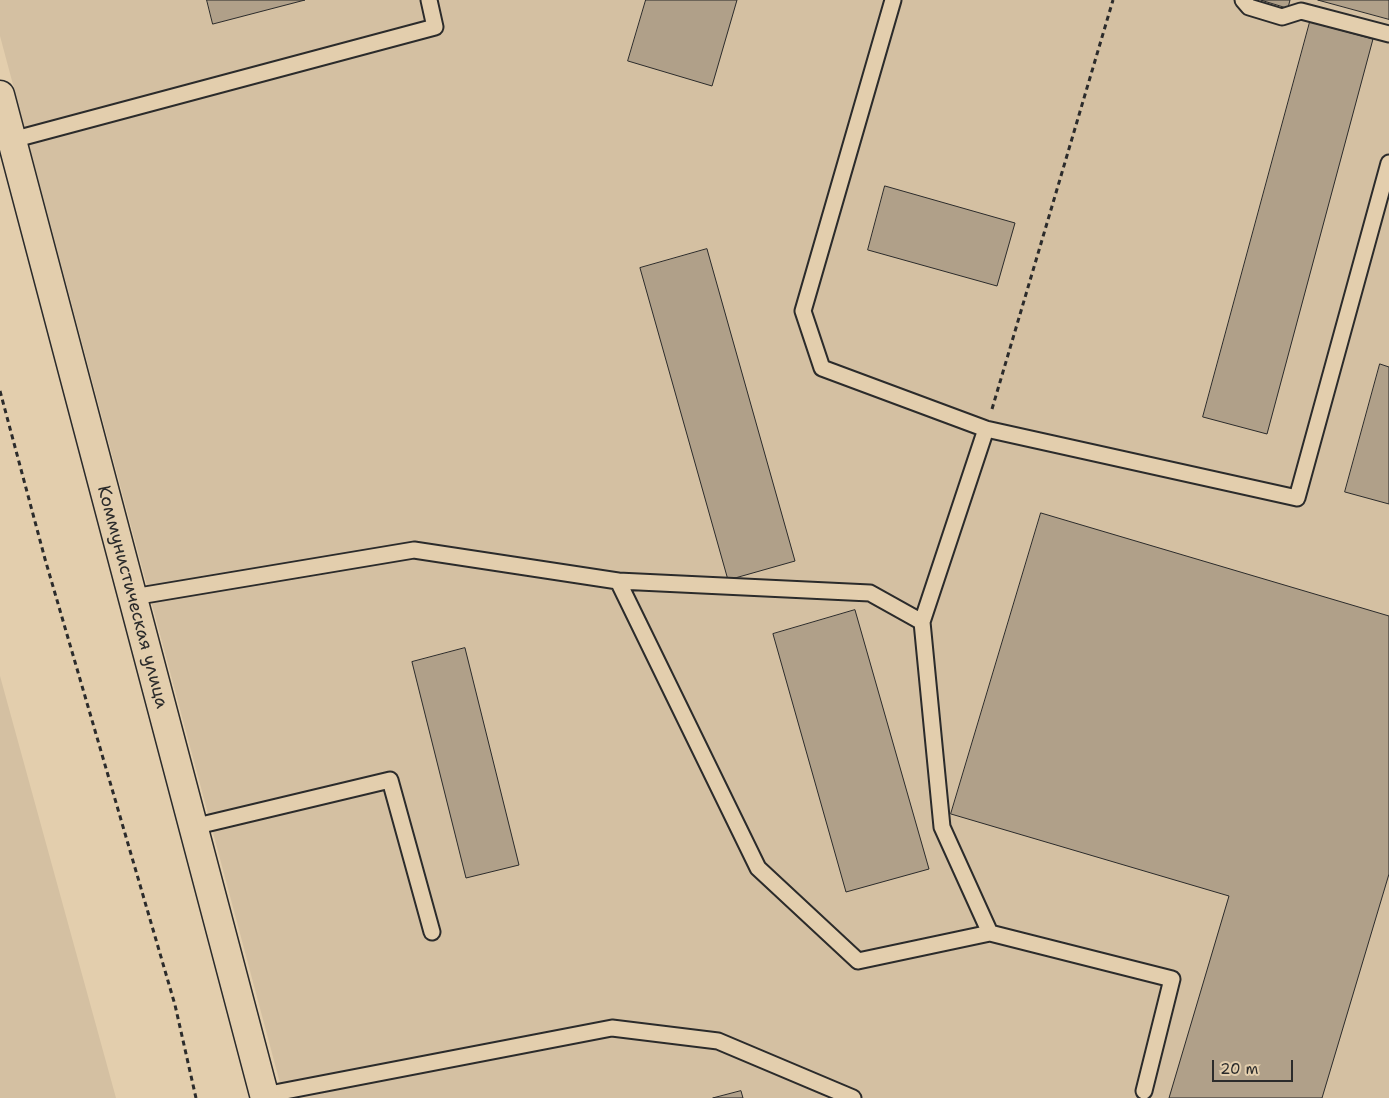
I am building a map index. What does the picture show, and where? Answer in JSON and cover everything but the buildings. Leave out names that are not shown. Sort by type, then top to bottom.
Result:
[{"type":"main road","name":"Коммунистическая улица","points":[[0,95],[264,1097]]},
{"type":"lane","points":[[12,140],[435,27],[429,0]]},
{"type":"lane","points":[[893,0],[803,311],[822,368],[986,429],[1297,498],[1389,163]]},
{"type":"lane","points":[[1243,0],[1249,8],[1282,17],[1302,11],[1389,34]]},
{"type":"lane","points":[[986,429],[922,622],[942,827],[990,933]]},
{"type":"lane","points":[[133,597],[414,550],[618,581],[870,592],[922,622]]},
{"type":"lane","points":[[618,581],[758,868],[858,961],[990,933],[1172,979],[1144,1091]]},
{"type":"lane","points":[[193,827],[390,780],[432,932]]},
{"type":"lane","points":[[264,1097],[612,1028],[718,1041],[853,1098]]},
{"type":"path","points":[[986,429],[1113,0]]},
{"type":"path","points":[[0,390],[45,559],[175,1005],[196,1098]]},
{"type":"shaded area","points":[[0,0],[1389,0],[1389,1098],[284,1098],[0,36]]},
{"type":"shaded area","points":[[0,676],[116,1098],[0,1098]]}]
